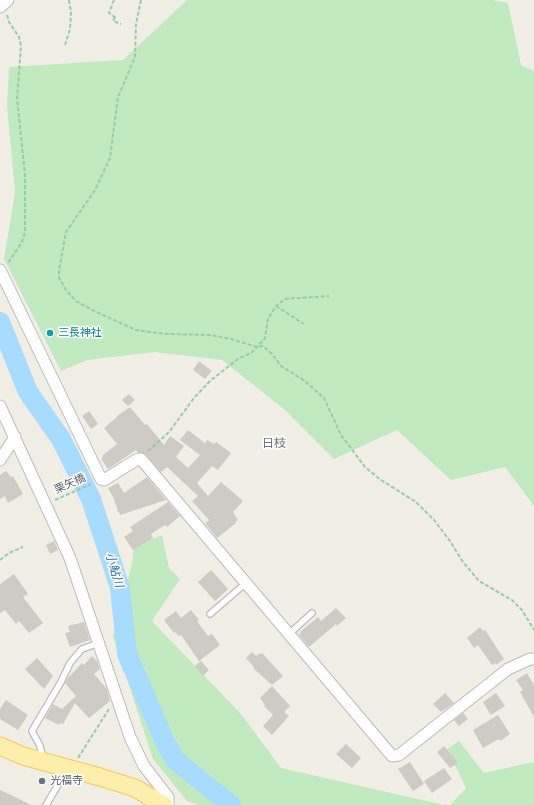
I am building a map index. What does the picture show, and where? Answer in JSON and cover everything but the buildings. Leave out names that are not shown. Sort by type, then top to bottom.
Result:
[{"type":"main road","points":[[0,746],[23,756],[135,788],[164,805]]},
{"type":"street","points":[[2,9],[8,0]]},
{"type":"street","points":[[1,272],[101,479],[104,480],[136,460],[141,459],[392,756],[399,756],[508,669],[530,659],[534,659]]},
{"type":"street","points":[[0,406],[70,558],[130,737],[144,766],[168,797],[168,805]]},
{"type":"street","points":[[0,460],[15,437]]},
{"type":"lane","points":[[210,614],[246,583]]},
{"type":"lane","points":[[289,634],[312,613]]},
{"type":"lane","points":[[43,762],[40,746],[32,730],[62,682],[70,663],[82,649],[99,643]]},
{"type":"lane","points":[[46,805],[68,768]]},
{"type":"path","points":[[65,45],[70,28],[70,0]]},
{"type":"path","points":[[114,0],[109,13],[115,17],[114,21],[121,24]]},
{"type":"path","points":[[141,0],[136,24],[135,57],[118,98],[110,158],[95,190],[66,232],[59,270],[60,278],[66,290],[76,301],[136,330],[166,334],[210,335],[231,339],[257,347],[263,346],[272,354],[281,366],[305,381],[324,398],[341,435],[365,467],[381,480],[416,502],[434,520],[450,541],[463,562],[479,581],[512,600],[522,610],[534,630]]},
{"type":"path","points":[[1,272],[22,242],[25,232],[25,175],[17,98],[21,46],[19,37],[9,22],[7,14],[2,9]]},
{"type":"path","points":[[141,459],[142,456],[169,432],[194,398],[210,381],[238,359],[251,353],[265,338],[268,319],[276,306],[286,300],[329,296]]},
{"type":"path","points":[[276,306],[304,324]]},
{"type":"path","points":[[269,310],[271,314]]},
{"type":"path","points":[[295,318],[300,317]]},
{"type":"path","name":"栗矢橋","points":[[49,502],[91,484]]},
{"type":"path","points":[[0,560],[9,553],[24,547]]},
{"type":"path","points":[[82,750],[103,718]]},
{"type":"green space","points":[[187,0],[492,0],[508,3],[521,65],[534,71],[534,506],[505,467],[451,480],[397,430],[334,459],[285,410],[222,360],[155,352],[87,360],[61,371],[4,259],[15,192],[7,106],[9,67],[123,60]]},
{"type":"green space","points":[[162,535],[169,568],[180,579],[152,621],[241,714],[281,768],[444,805],[198,805],[187,801],[153,759],[113,636],[132,564],[134,546]]},
{"type":"green space","points":[[459,741],[484,773],[533,762],[534,805],[450,805],[466,788],[447,749]]},
{"type":"waterway","name":"小鮎川","points":[[0,322],[28,392],[61,439],[91,499],[120,588],[127,654],[165,742],[176,761],[231,805]]},
{"type":"place","name":"三長神社","points":[[50,333]]},
{"type":"place","name":"光福寺","points":[[42,781]]},
{"type":"district","name":"日枝","points":[[274,444]]}]
